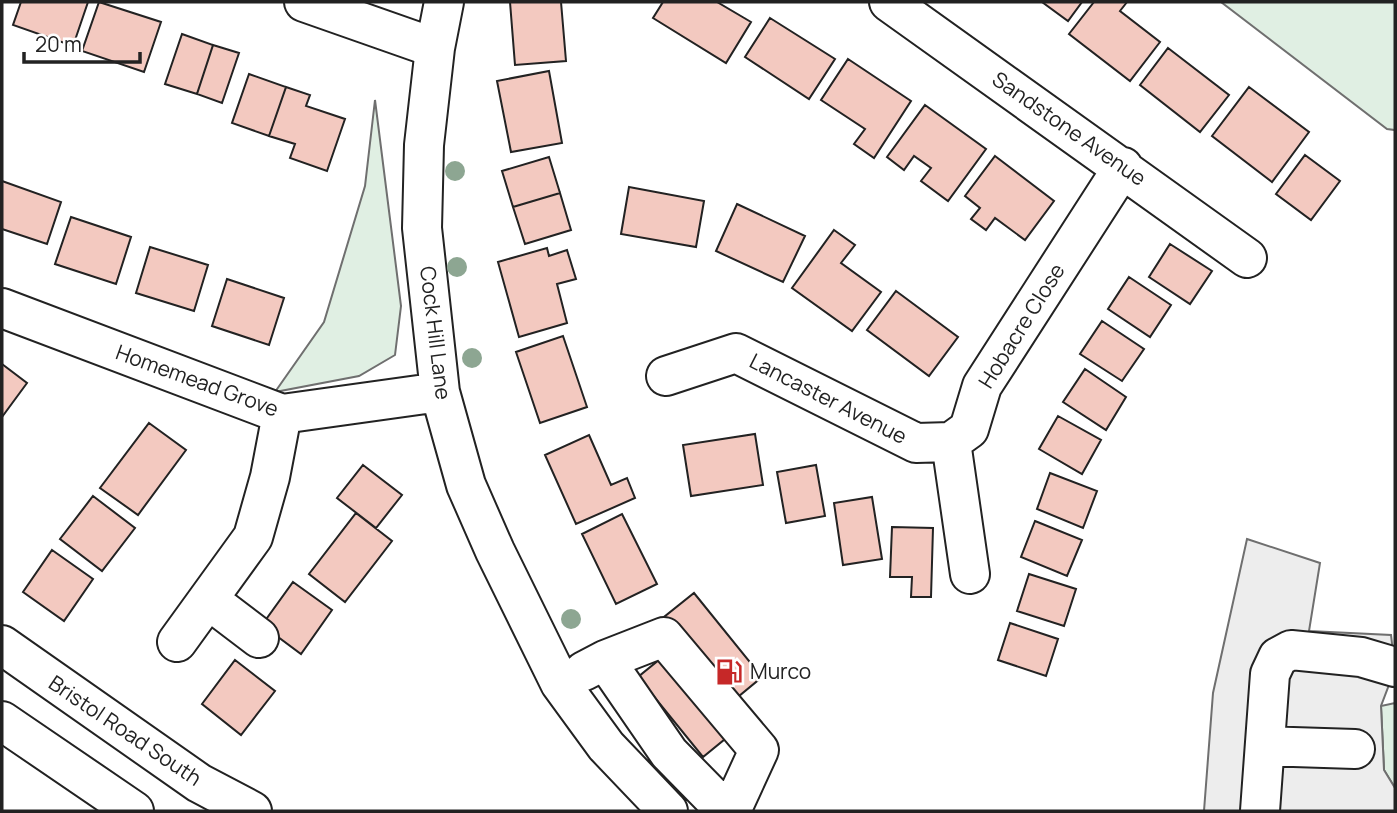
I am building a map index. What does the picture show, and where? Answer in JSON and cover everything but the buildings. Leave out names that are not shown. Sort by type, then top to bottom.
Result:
[{"type":"main road","points":[[304,2],[435,48]]},
{"type":"main road","name":"Cock Hill Lane","points":[[444,2],[435,48],[424,145],[422,228],[440,392],[467,485],[495,551],[560,683],[606,746],[667,811]]},
{"type":"main road","name":"Sandstone Avenue","points":[[889,2],[1247,258]]},
{"type":"main road","name":"Hobacre Close","points":[[951,442],[969,429],[982,386],[1123,167]]},
{"type":"main road","name":"Homemead Grove","points":[[2,308],[282,414],[440,392]]},
{"type":"main road","name":"Lancaster Avenue","points":[[666,376],[736,353],[916,443],[951,442]]},
{"type":"main road","points":[[177,642],[253,537],[270,477],[282,414]]},
{"type":"main road","points":[[951,442],[970,574]]},
{"type":"main road","points":[[209,600],[259,638]]},
{"type":"main road","points":[[560,683],[605,660],[664,637],[759,750],[729,811],[669,753],[605,660]]},
{"type":"main road","name":"Bristol Road South","points":[[2,645],[199,783],[252,811]]},
{"type":"main road","points":[[1260,811],[1270,674],[1278,657],[1291,650],[1361,657],[1395,667]]},
{"type":"main road","points":[[2,721],[134,811]]},
{"type":"main road","points":[[1265,746],[1355,748]]},
{"type":"green space","points":[[1221,2],[1395,2],[1395,130],[1387,129]]},
{"type":"green space","points":[[375,100],[401,306],[395,355],[359,376],[275,392],[324,322],[365,186]]},
{"type":"green space","points":[[1395,703],[1395,788],[1384,770],[1381,706]]},
{"type":"shaded area","points":[[1247,539],[1320,563],[1309,631],[1391,635],[1395,669],[1381,706],[1384,770],[1395,788],[1395,811],[1204,811],[1213,693]]},
{"type":"place","name":"Murco","points":[[729,672]]}]
